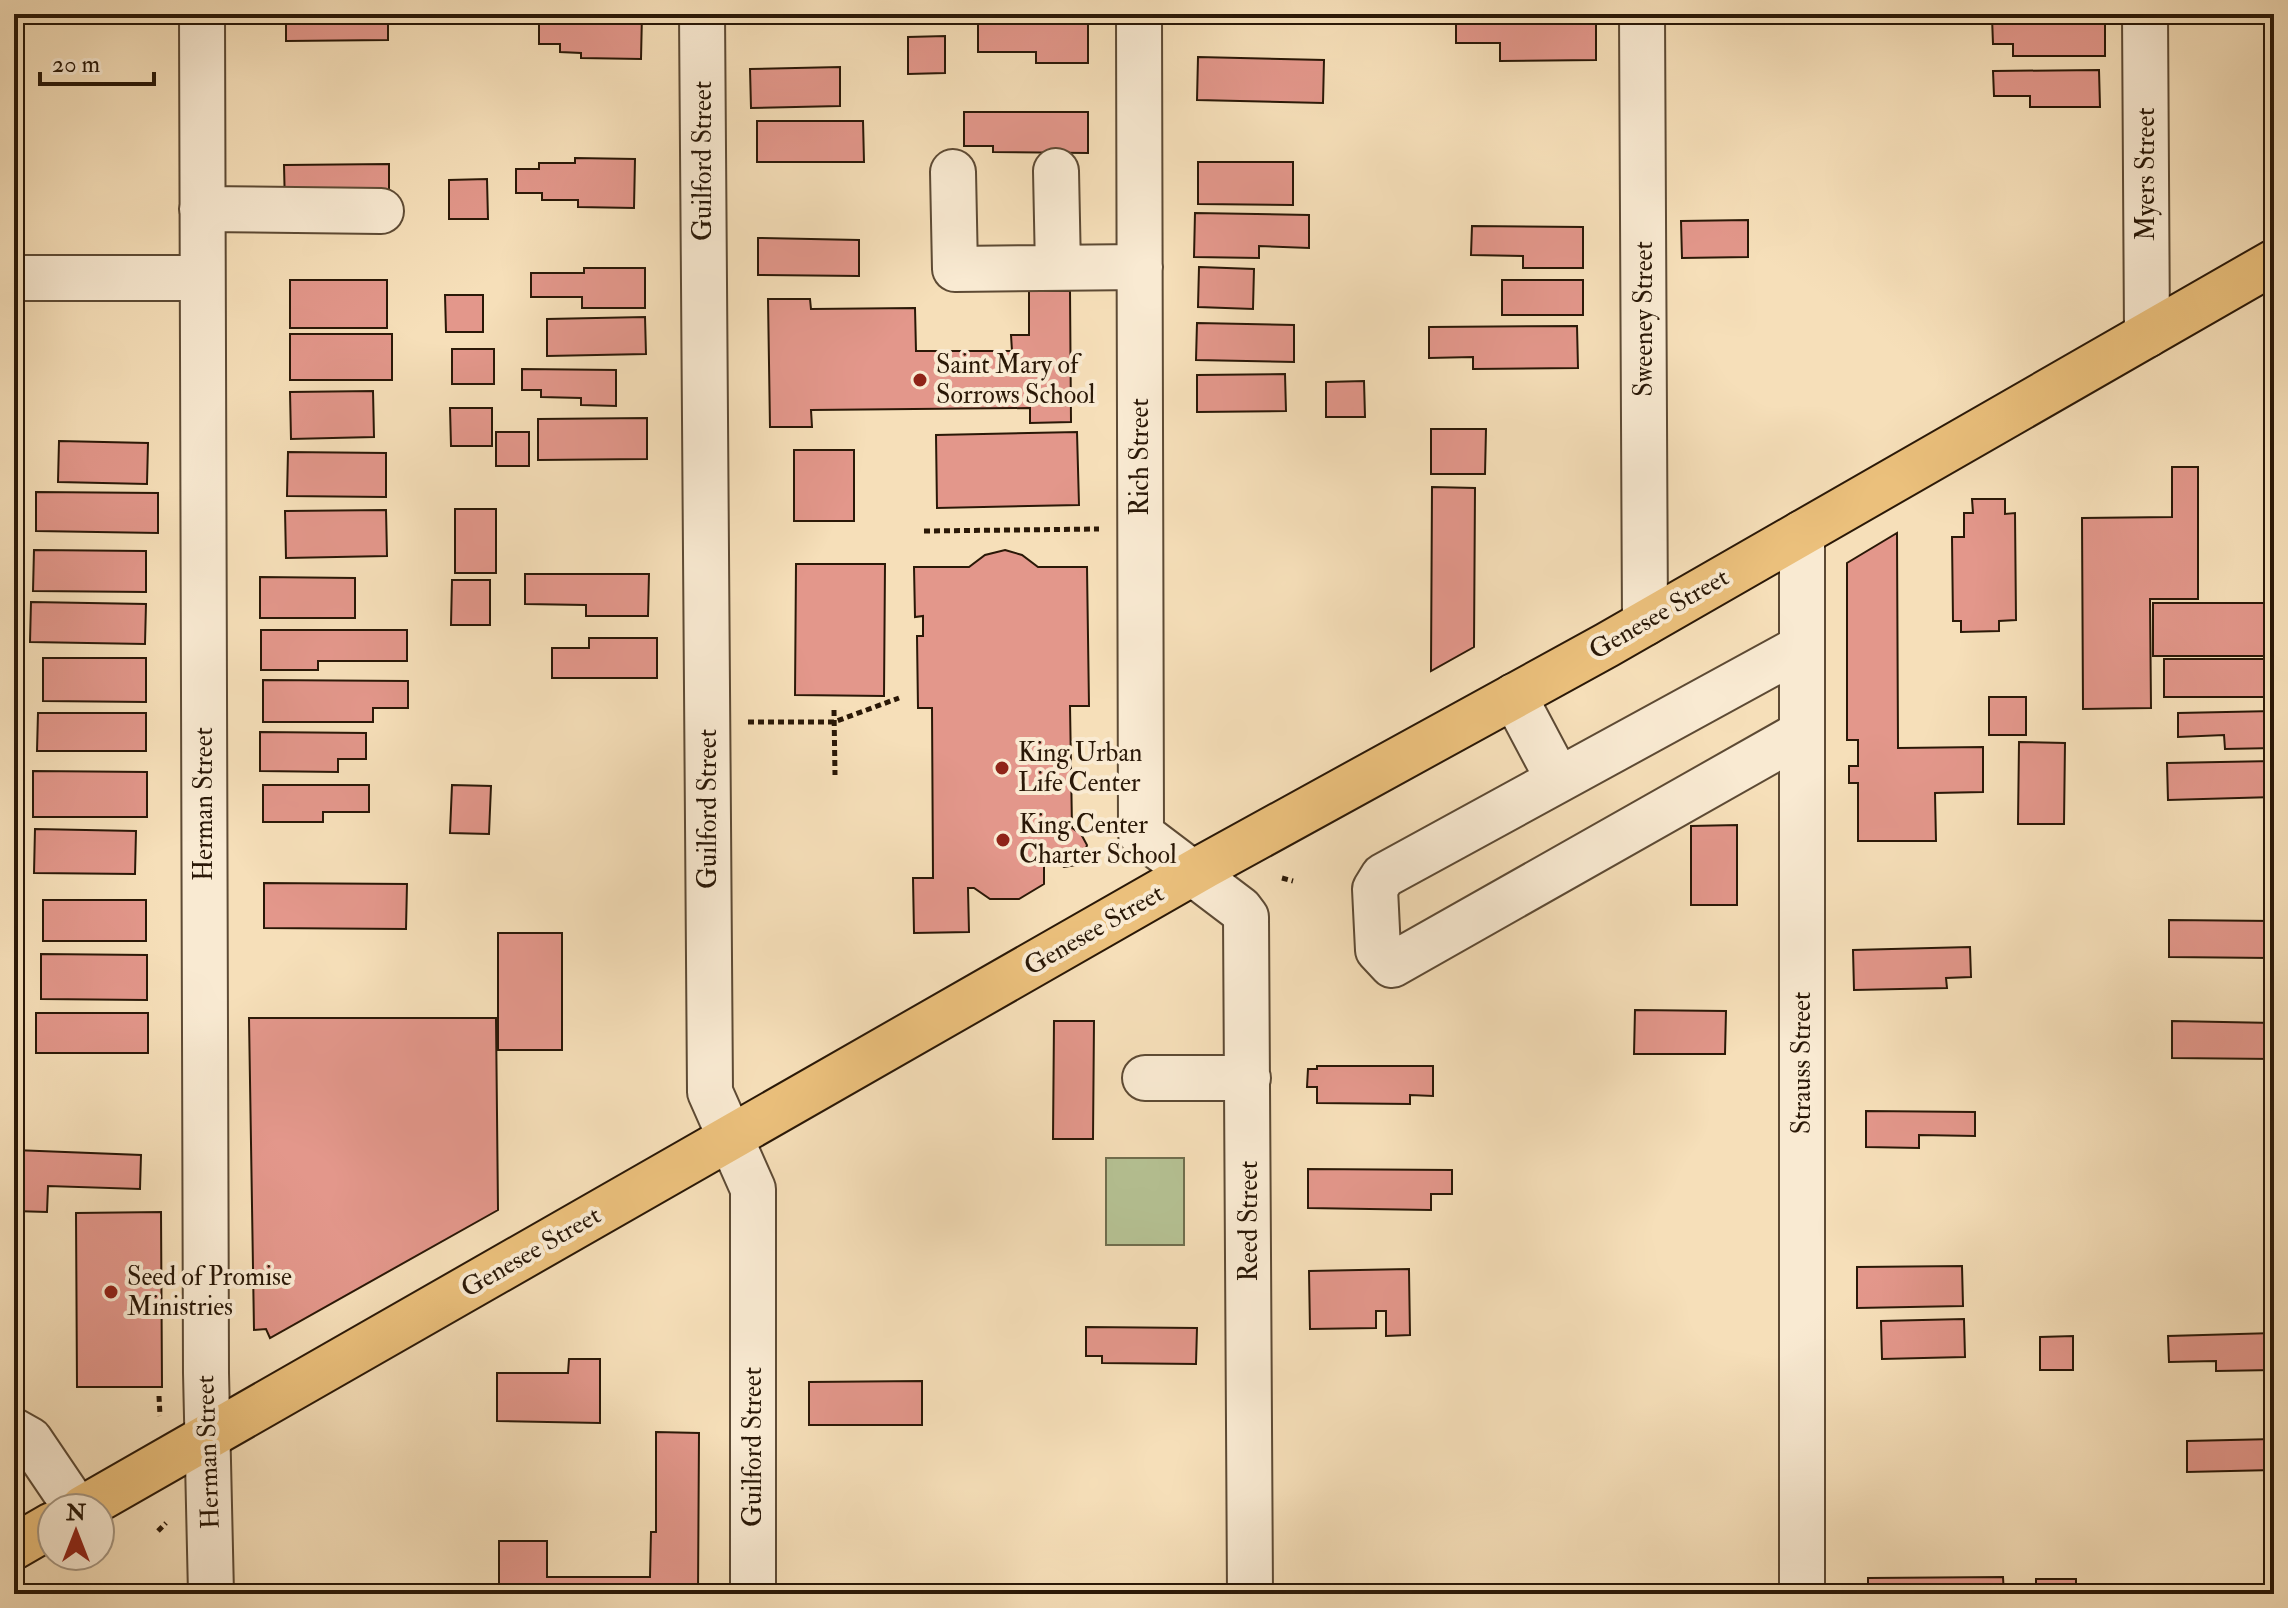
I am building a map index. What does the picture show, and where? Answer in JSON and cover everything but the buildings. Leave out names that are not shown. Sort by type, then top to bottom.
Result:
[{"type":"main road","name":"Genesee Street","points":[[111,1492],[1193,874],[1645,623],[2274,262]]},
{"type":"main road","points":[[14,1547],[36,1534]]},
{"type":"street","name":"Herman Street","points":[[202,14],[207,1438],[211,1594]]},
{"type":"street","name":"Guilford Street","points":[[702,14],[710,1092],[753,1189],[753,1594]]},
{"type":"street","name":"Rich Street","points":[[1139,14],[1141,834],[1193,874]]},
{"type":"street","name":"Sweeney Street","points":[[1642,14],[1645,623]]},
{"type":"street","name":"Myers Street","points":[[2145,14],[2147,335]]},
{"type":"street","points":[[1056,171],[1058,268]]},
{"type":"street","points":[[953,172],[955,269],[1140,267]]},
{"type":"street","points":[[202,209],[381,211]]},
{"type":"street","points":[[14,278],[202,278]]},
{"type":"street","name":"Strauss Street","points":[[1802,533],[1802,1594]]},
{"type":"street","points":[[1802,647],[1383,876],[1375,889],[1378,950],[1392,965],[1802,733]]},
{"type":"street","points":[[1514,696],[1558,779]]},
{"type":"street","name":"Reed Street","points":[[1193,874],[1240,909],[1246,917],[1250,1594]]},
{"type":"street","points":[[1145,1078],[1248,1078]]},
{"type":"street","points":[[14,1431],[30,1440],[65,1492]]},
{"type":"path","points":[[924,531],[1105,529]]},
{"type":"path","points":[[743,722],[834,722],[899,698]]},
{"type":"path","points":[[834,710],[835,775]]},
{"type":"path","points":[[1282,878],[1293,881]]},
{"type":"path","points":[[159,1396],[160,1417]]},
{"type":"path","points":[[158,1531],[166,1523]]},
{"type":"green space","points":[[1106,1158],[1184,1158],[1184,1245],[1106,1245]]},
{"type":"place","name":"Saint Mary of Sorrows School","points":[[920,380]]},
{"type":"place","name":"King Urban Life Center","points":[[1002,768]]},
{"type":"place","name":"King Center Charter School","points":[[1003,840]]},
{"type":"place","name":"Seed of Promise Ministries","points":[[111,1292]]}]
